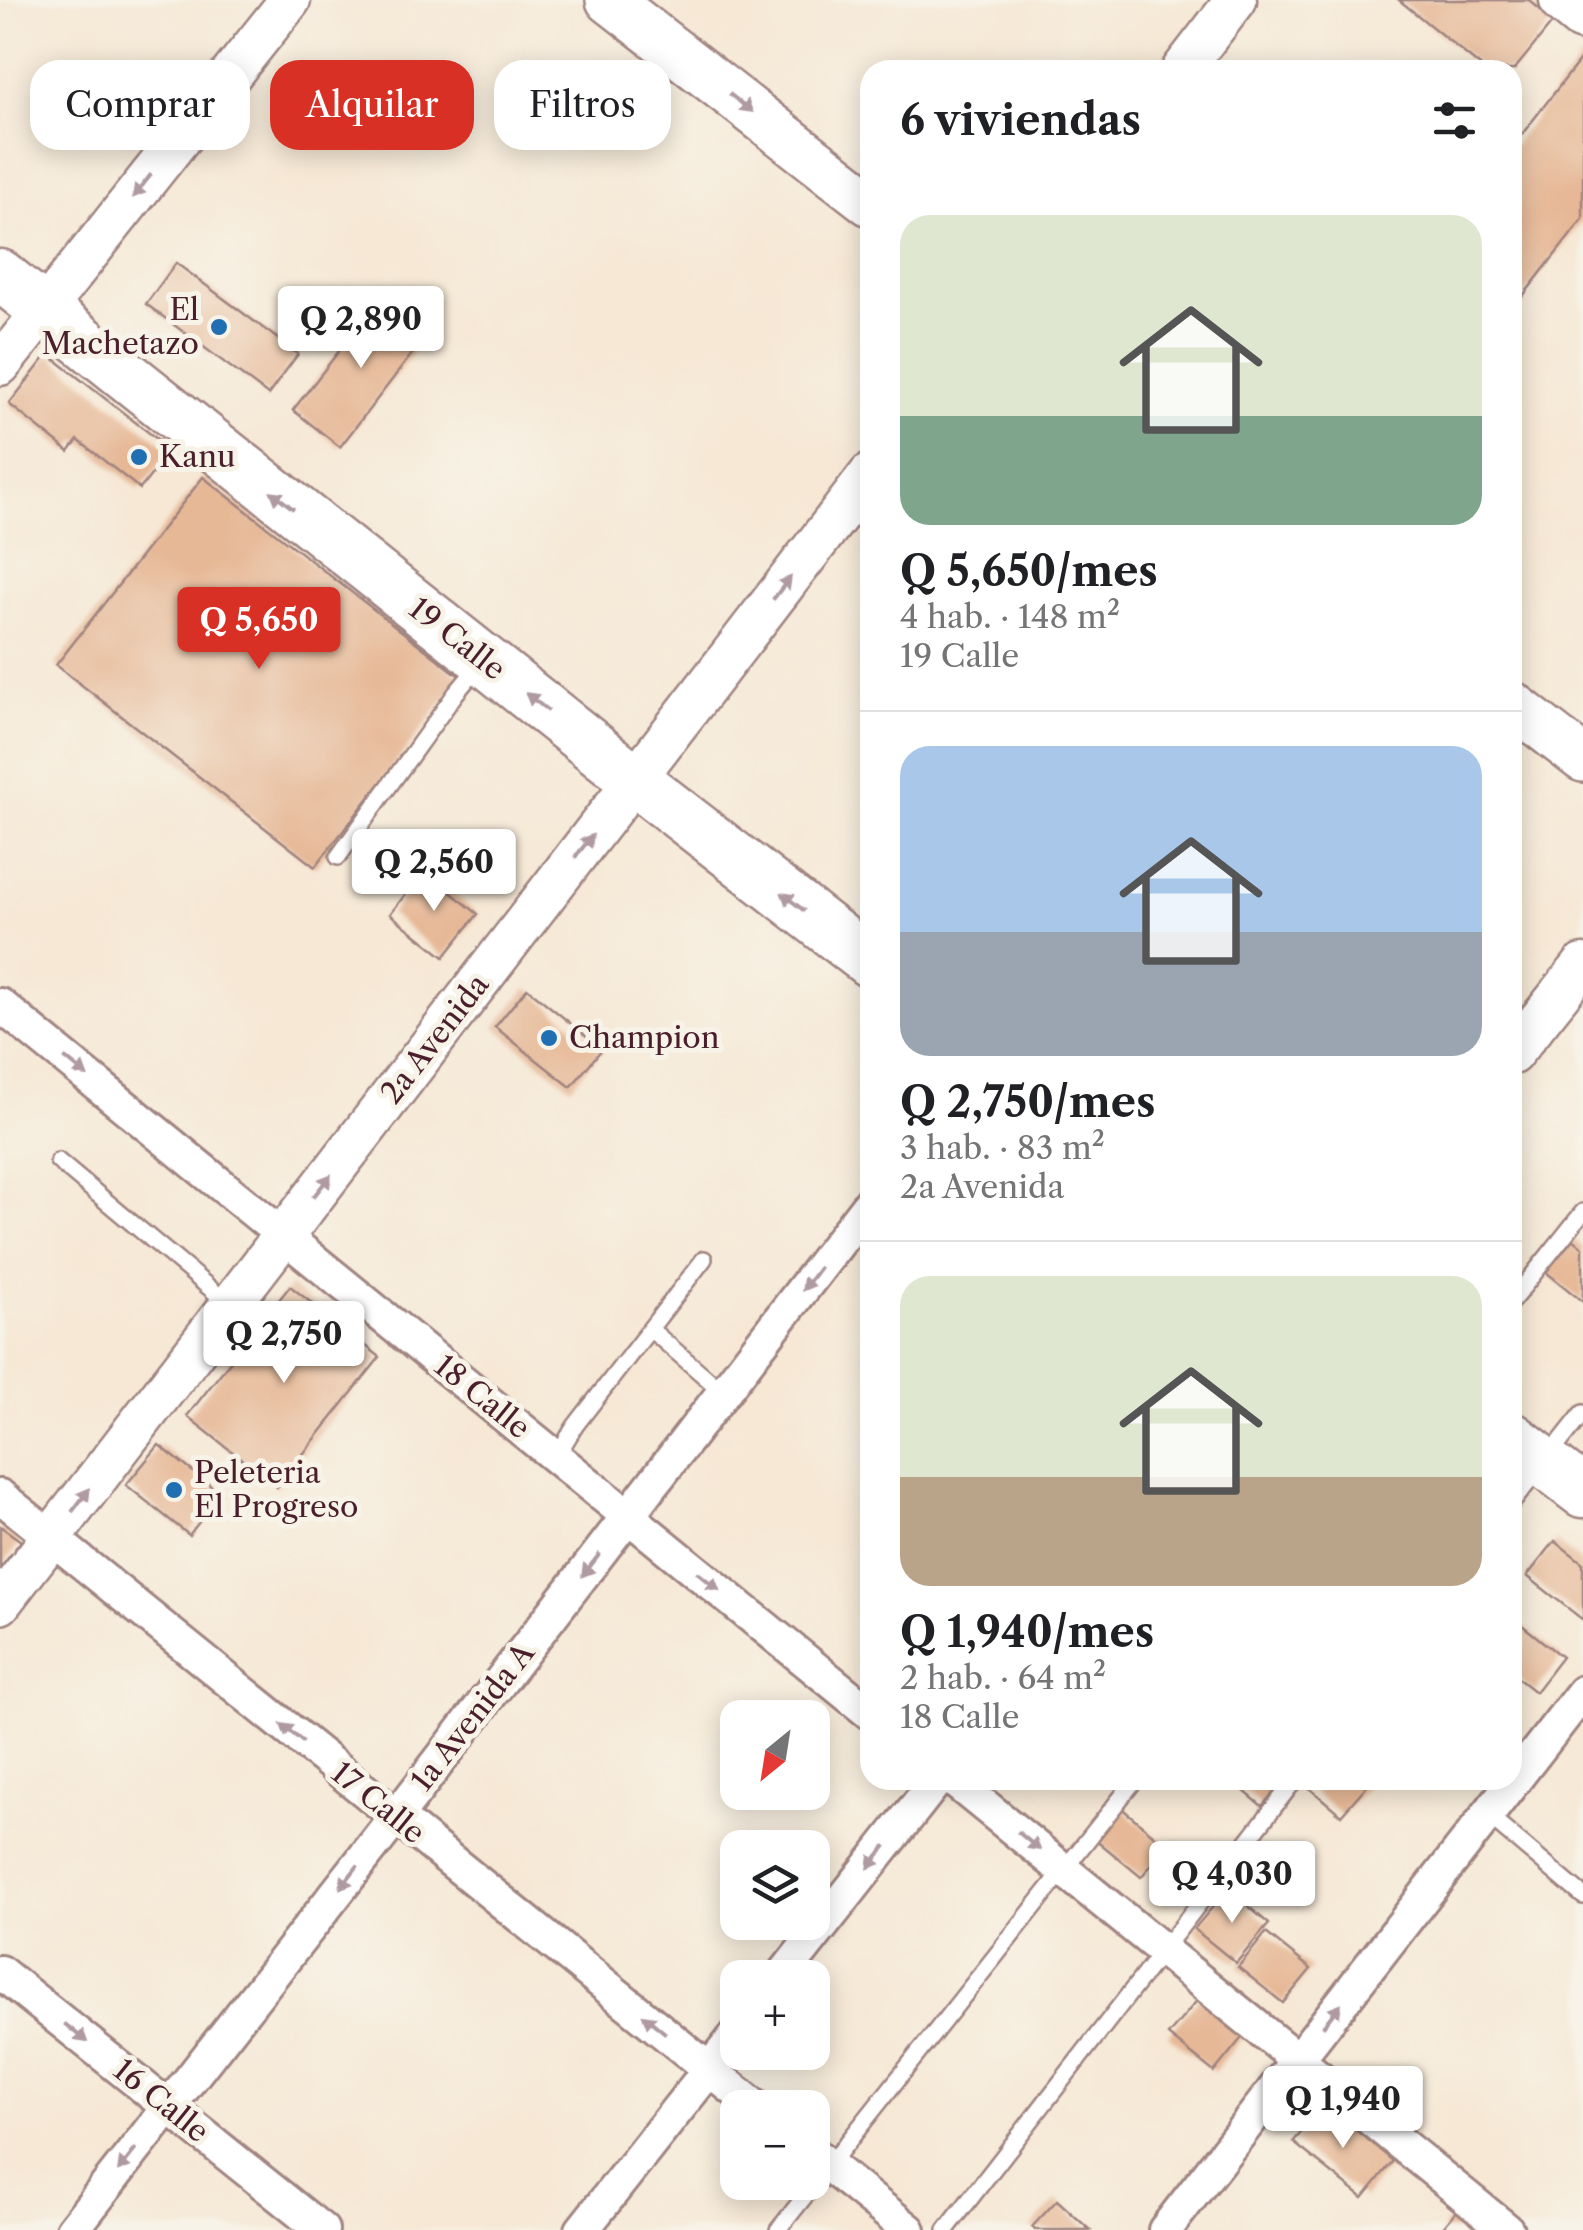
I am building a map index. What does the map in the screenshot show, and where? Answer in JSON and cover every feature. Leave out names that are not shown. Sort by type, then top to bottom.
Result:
[{"type":"main road","points":[[1564,0],[1583,14]]},
{"type":"main road","points":[[622,4],[860,194]]},
{"type":"main road","name":"19 Calle","points":[[0,275],[860,954]]},
{"type":"main road","points":[[1522,712],[1583,759]]},
{"type":"street","points":[[0,365],[290,0]]},
{"type":"street","points":[[1190,60],[1236,0]]},
{"type":"street","name":"2a Avenida","points":[[0,1604],[860,487]]},
{"type":"street","points":[[1522,1041],[1583,965]]},
{"type":"street","name":"18 Calle","points":[[0,1006],[860,1704]]},
{"type":"street","name":"1a Avenida A","points":[[72,2230],[860,1215]]},
{"type":"street","name":"17 Calle","points":[[0,1496],[735,2090]]},
{"type":"street","points":[[1522,1770],[1583,1692]]},
{"type":"street","points":[[795,1960],[929,1790]]},
{"type":"street","points":[[965,1790],[1507,2230]]},
{"type":"street","points":[[1165,2230],[1507,1790]]},
{"type":"street","name":"16 Calle","points":[[0,1972],[322,2230]]},
{"type":"street","points":[[582,2230],[720,2055]]},
{"type":"street","points":[[830,2166],[909,2230]]},
{"type":"lane","points":[[338,857],[483,660]]},
{"type":"lane","points":[[58,1161],[230,1305]]},
{"type":"lane","points":[[1522,1288],[1583,1212]]},
{"type":"lane","points":[[556,1457],[575,1426],[704,1258]]},
{"type":"lane","points":[[650,1329],[724,1392]]},
{"type":"lane","points":[[1522,1492],[1583,1413]]},
{"type":"lane","points":[[830,2146],[1127,1790]]},
{"type":"lane","points":[[946,2230],[1288,1790]]},
{"type":"lane","points":[[1487,1815],[1583,1896]]},
{"type":"lane","points":[[778,2230],[796,2200]]},
{"type":"building","points":[[1399,0],[1529,0],[1554,21],[1522,60],[1473,60]]},
{"type":"building","points":[[1583,56],[1583,219],[1522,297],[1522,134]]},
{"type":"building","points":[[176,263],[298,354],[268,395],[146,304]]},
{"type":"building","points":[[382,296],[429,332],[340,447],[293,410]]},
{"type":"building","points":[[48,354],[171,450],[140,489],[78,440],[69,452],[9,404]]},
{"type":"building","points":[[203,477],[462,678],[315,867],[56,665]]},
{"type":"building","points":[[424,871],[478,914],[444,957],[390,914]]},
{"type":"building","name":"Champion","points":[[527,988],[602,1049],[571,1087],[495,1027]]},
{"type":"building","points":[[1573,1239],[1583,1247],[1583,1302],[1546,1272]]},
{"type":"building","points":[[290,1286],[380,1357],[277,1487],[187,1416]]},
{"type":"building","name":"Peleteria El Progreso","points":[[159,1445],[221,1494],[189,1535],[126,1485]]},
{"type":"building","points":[[0,1526],[21,1541],[0,1569]]},
{"type":"building","points":[[1555,1541],[1583,1563],[1583,1620],[1527,1576]]},
{"type":"building","points":[[1522,1625],[1562,1657],[1535,1692],[1522,1682]]},
{"type":"building","points":[[1243,1790],[1276,1790],[1262,1806]]},
{"type":"building","points":[[1312,1790],[1363,1790],[1341,1815]]},
{"type":"building","points":[[1119,1806],[1167,1846],[1141,1877],[1094,1838]]},
{"type":"building","points":[[1228,1889],[1269,1924],[1236,1963],[1194,1929]]},
{"type":"building","points":[[1266,1933],[1311,1969],[1283,2003],[1238,1967]]},
{"type":"building","points":[[1200,1997],[1245,2034],[1214,2072],[1168,2035]]},
{"type":"building","points":[[1326,2104],[1393,2161],[1363,2198],[1293,2142]]},
{"type":"building","points":[[1057,2200],[1090,2230],[1035,2230],[1032,2227]]},
{"type":"building","points":[[1457,2211],[1481,2230],[1441,2230]]},
{"type":"place","name":"El Machetazo","points":[[219,327]]},
{"type":"place","name":"Kanu","points":[[139,457]]},
{"type":"place","name":"Champion","points":[[549,1038]]},
{"type":"place","name":"Peleteria El Progreso","points":[[174,1490]]}]
